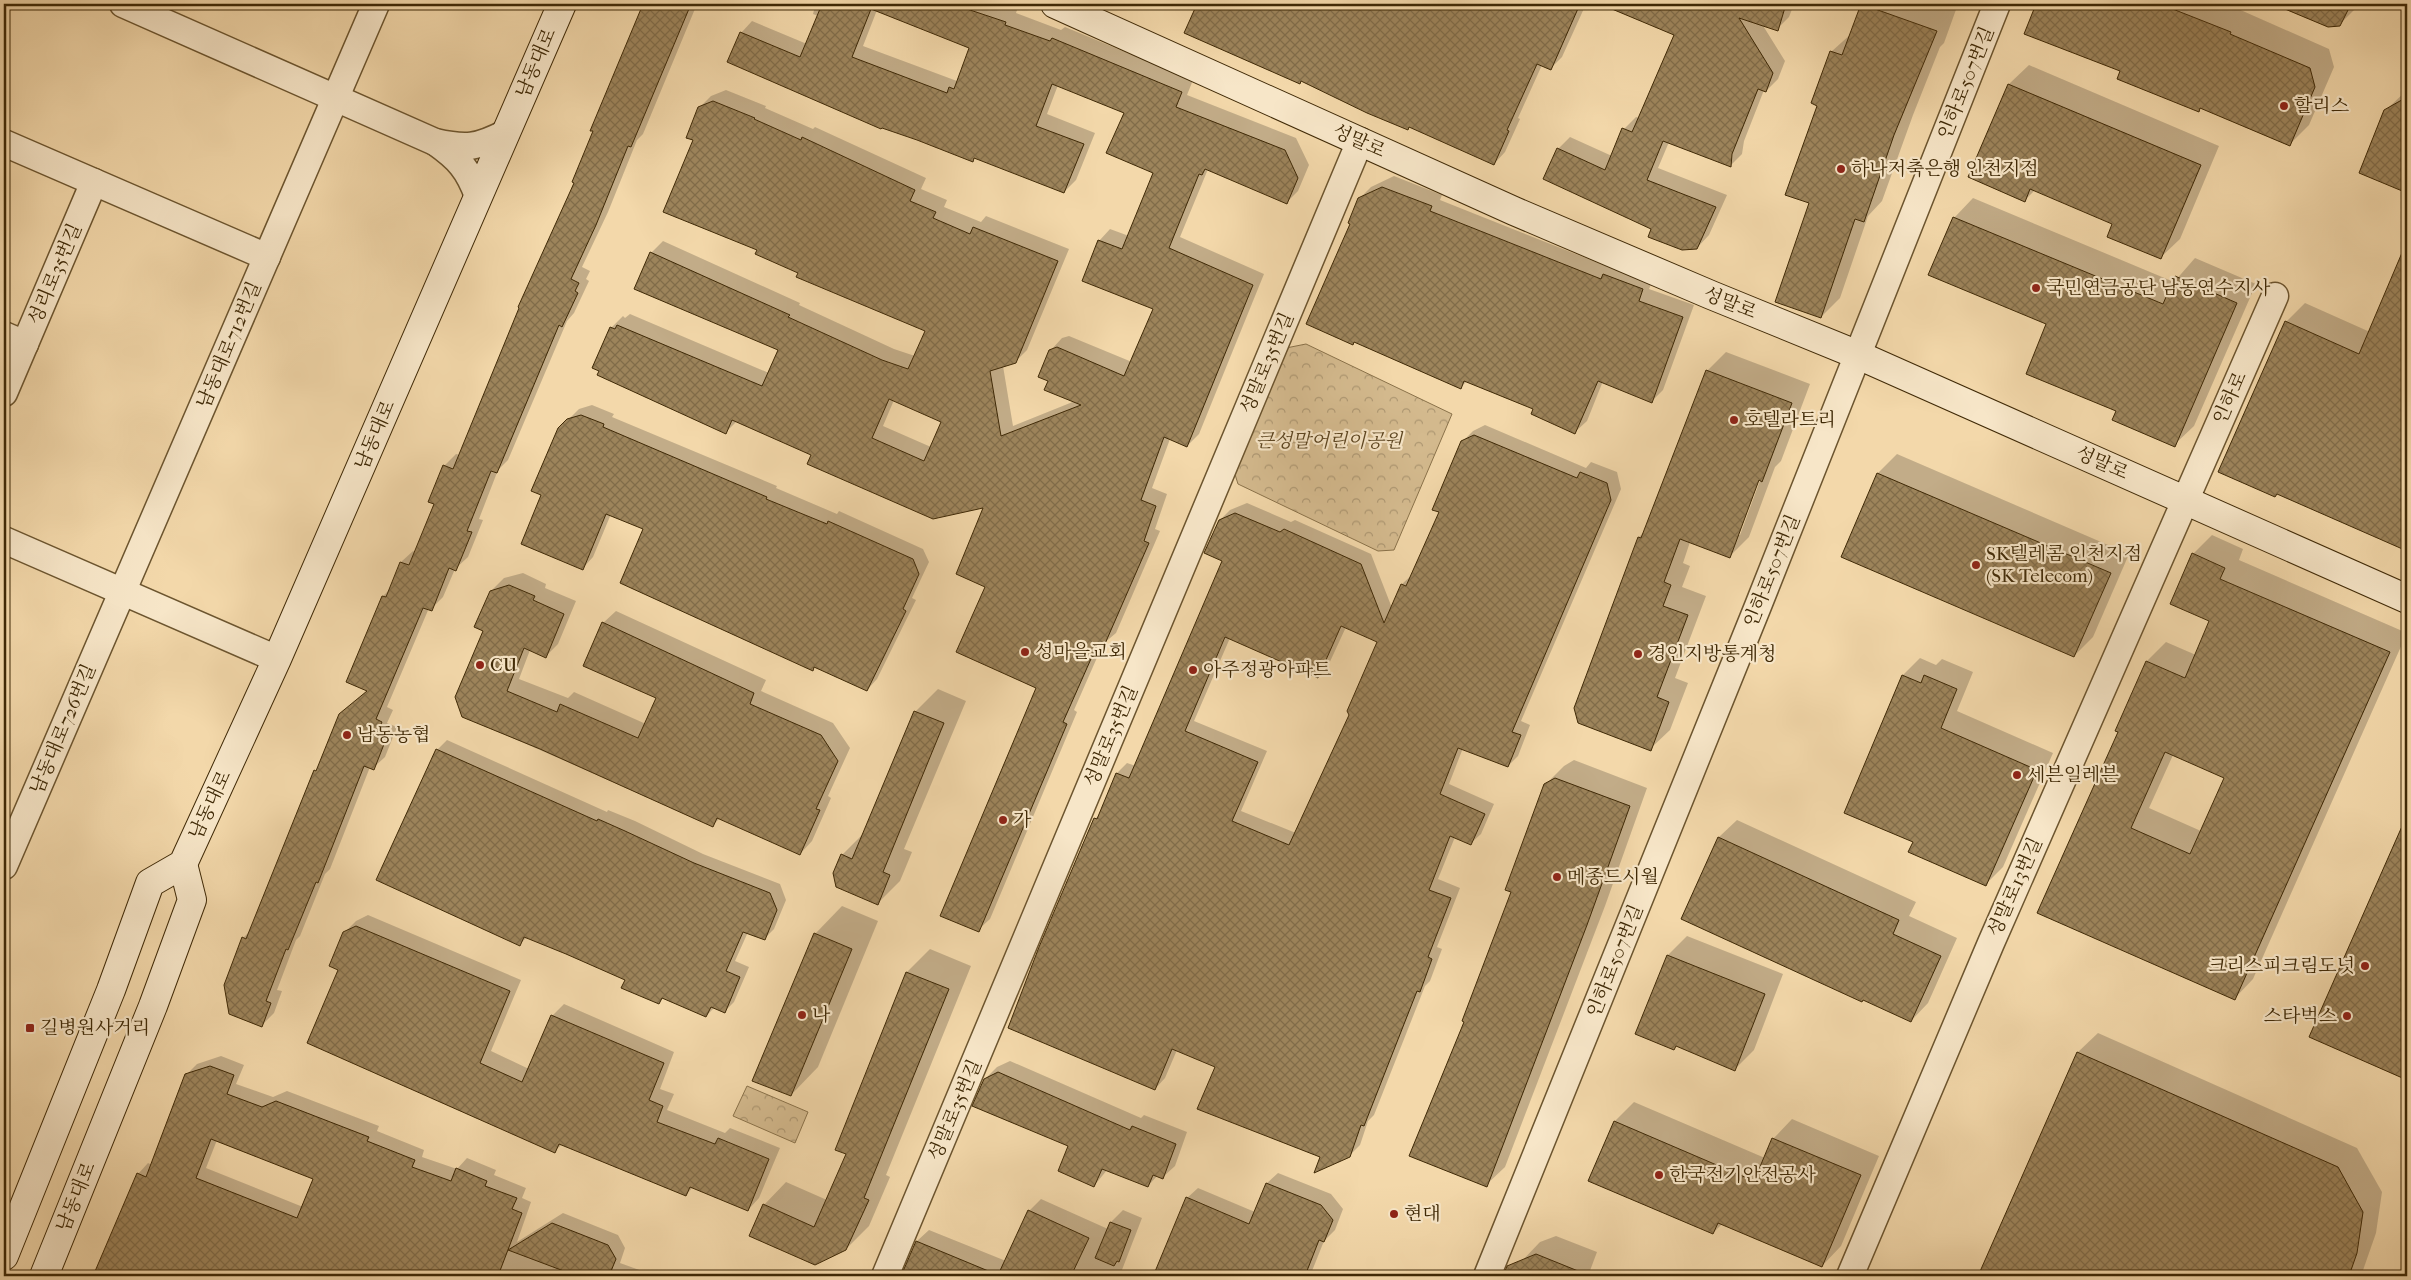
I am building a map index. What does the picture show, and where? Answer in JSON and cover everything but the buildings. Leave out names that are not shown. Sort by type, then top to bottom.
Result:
[{"type":"main road","name":"남동대로","points":[[44,1276],[153,1006],[192,900],[183,864],[277,659],[562,4]]},
{"type":"main road","name":"성말로","points":[[1055,4],[1675,280],[1858,355],[2407,599]]},
{"type":"main road","points":[[4,1256],[111,990],[150,883],[183,864]]},
{"type":"street","points":[[123,4],[435,142],[455,156],[470,175],[478,196]]},
{"type":"street","name":"남동대로712번길","points":[[122,592],[376,4]]},
{"type":"street","name":"인하로507번길","points":[[1487,1276],[1858,355],[1997,4]]},
{"type":"street","points":[[435,142],[459,147],[485,144],[506,133]]},
{"type":"street","name":"성말로35번길","points":[[885,1276],[1360,141]]},
{"type":"street","points":[[4,143],[266,257]]},
{"type":"street","name":"성리로35번길","points":[[4,393],[14,339],[94,182]]},
{"type":"street","name":"인하로","points":[[2185,500],[2275,296]]},
{"type":"street","name":"성말로13번길","points":[[1850,1276],[1991,943],[2185,500]]},
{"type":"street","points":[[4,540],[277,659]]},
{"type":"street","name":"남동대로726번길","points":[[4,866],[122,592]]},
{"type":"green space","name":"큰성말어린이공원","points":[[1306,344],[1452,414],[1394,550],[1378,551],[1238,484],[1233,468],[1286,348]]},
{"type":"green space","points":[[747,1086],[808,1112],[795,1143],[733,1116]]},
{"type":"place","name":"할리스","points":[[2284,106]]},
{"type":"place","name":"하나저축은행 인천지점","points":[[1841,169]]},
{"type":"place","name":"국민연금공단 남동연수지사","points":[[2036,288]]},
{"type":"place","name":"호텔라트리","points":[[1734,420]]},
{"type":"place","name":"SK텔레콤 인천지점 (SK Telecom)","points":[[1976,565]]},
{"type":"place","name":"성마을교회","points":[[1025,652]]},
{"type":"place","name":"경인지방통계청","points":[[1638,654]]},
{"type":"place","name":"CU","points":[[480,665]]},
{"type":"place","name":"아주정광아파트","points":[[1193,670]]},
{"type":"place","name":"남동농협","points":[[347,735]]},
{"type":"place","name":"세븐일레븐","points":[[2017,775]]},
{"type":"place","name":"가","points":[[1003,820]]},
{"type":"place","name":"메종드시월","points":[[1557,877]]},
{"type":"place","name":"크리스피크림도넛","points":[[2365,966]]},
{"type":"place","name":"나","points":[[802,1015]]},
{"type":"place","name":"스타벅스","points":[[2347,1016]]},
{"type":"place","name":"길병원사거리","points":[[30,1028]]},
{"type":"place","name":"한국전기안전공사","points":[[1659,1175]]},
{"type":"place","name":"현대","points":[[1394,1214]]}]
